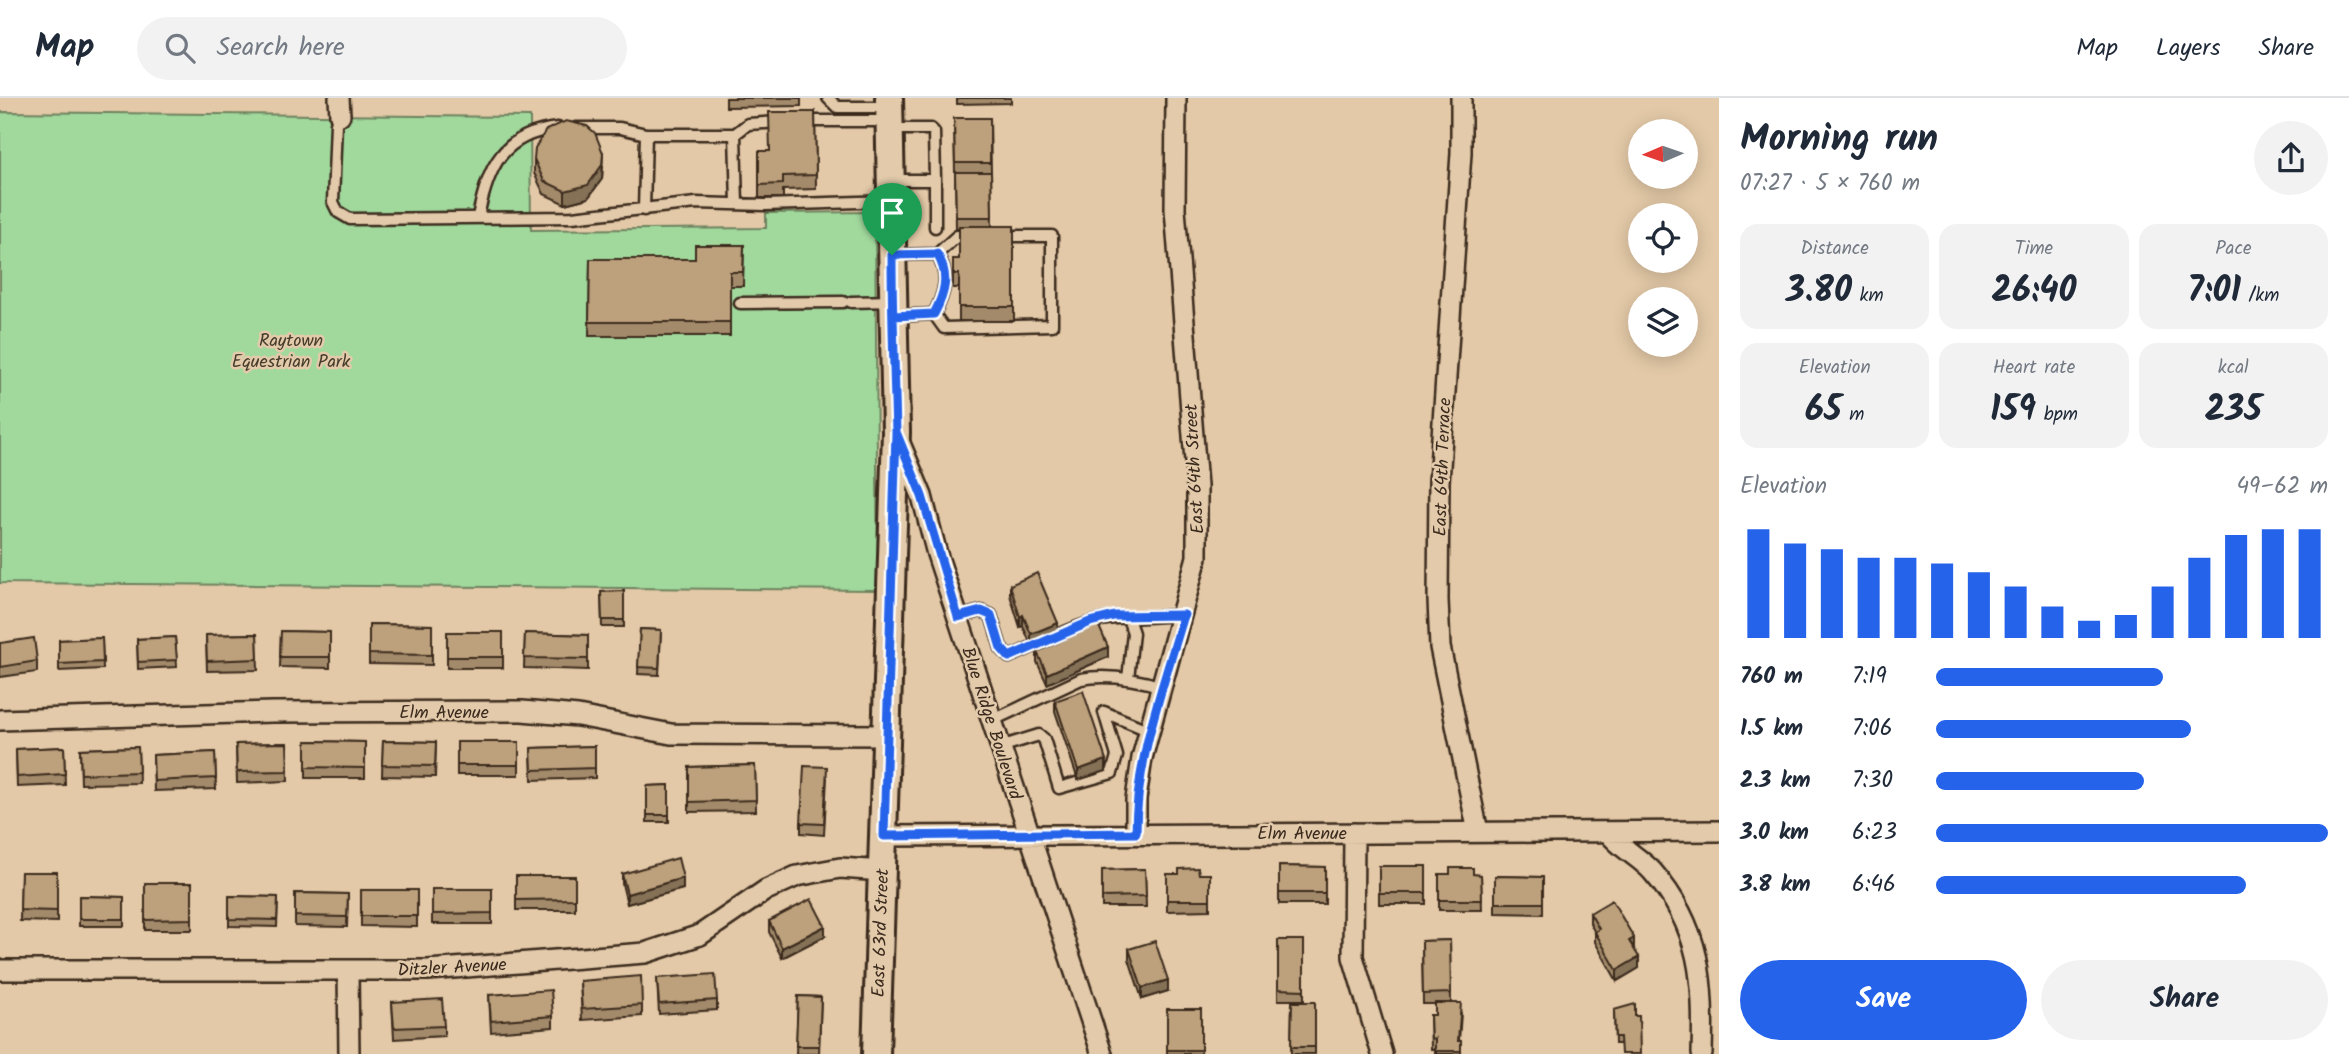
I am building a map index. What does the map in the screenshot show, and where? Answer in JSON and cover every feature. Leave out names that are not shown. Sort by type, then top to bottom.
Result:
[{"type":"main road","name":"East 63rd Street","points":[[876,1054],[896,432],[890,114]]},
{"type":"street","name":"East 64th Street","points":[[1136,833],[1136,799],[1150,730],[1184,615],[1197,557],[1197,486],[1175,209],[1176,98]]},
{"type":"street","name":"East 64th Terrace","points":[[1461,98],[1461,153],[1438,482],[1438,600],[1440,647],[1478,832]]},
{"type":"street","name":"Blue Ridge Boulevard","points":[[896,432],[922,496],[958,617],[1102,1054]]},
{"type":"street","name":"Elm Avenue","points":[[0,720],[273,712],[522,711],[578,716],[671,734],[887,735]]},
{"type":"street","name":"Elm Avenue","points":[[884,836],[1719,831]]},
{"type":"street","points":[[1608,832],[1650,869],[1671,894],[1689,929],[1699,961],[1704,1000],[1702,1054]]},
{"type":"street","points":[[1354,833],[1353,957],[1382,1054]]},
{"type":"street","name":"Ditzler Avenue","points":[[0,970],[428,970],[645,953],[700,935],[766,890],[797,876],[840,868],[883,871]]},
{"type":"street","points":[[348,971],[349,1054]]},
{"type":"lane","points":[[828,98],[836,107],[890,114],[932,129],[935,227]]},
{"type":"lane","points":[[340,106],[336,123],[332,202],[338,212],[350,219],[572,217],[696,203],[737,204],[891,191],[935,180]]},
{"type":"lane","points":[[800,121],[890,114]]},
{"type":"lane","points":[[478,217],[488,179],[503,151],[536,131],[620,128],[646,134],[735,134],[748,124],[786,122]]},
{"type":"lane","points":[[644,210],[646,134]]},
{"type":"lane","points":[[735,134],[737,204]]},
{"type":"lane","points":[[740,303],[847,302],[934,314],[944,328],[1052,326],[1052,236],[957,236],[937,254],[892,255]]},
{"type":"lane","points":[[934,314],[945,294],[945,267],[937,254]]},
{"type":"lane","points":[[958,617],[981,611],[991,615],[1001,648],[1009,657],[1090,622],[1114,616],[1128,618],[1184,615]]},
{"type":"lane","points":[[1128,618],[1133,632],[1128,679]]},
{"type":"lane","points":[[992,721],[1081,679],[1128,679],[1163,687]]},
{"type":"lane","points":[[1000,747],[1039,735],[1044,739],[1059,788],[1067,788],[1112,773],[1117,756],[1104,712],[1150,730]]},
{"type":"green space","name":"Raytown Equestrian Park","points":[[0,112],[530,117],[531,230],[766,228],[766,213],[875,212],[878,590],[0,583]]},
{"type":"building","points":[[769,112],[815,112],[816,175],[783,176],[783,184],[759,185],[759,151],[770,151]]},
{"type":"building","points":[[954,118],[990,118],[990,163],[955,163]]},
{"type":"building","points":[[566,121],[587,126],[595,133],[603,153],[602,165],[588,185],[565,191],[544,181],[534,159],[535,148],[546,130]]},
{"type":"building","points":[[955,172],[991,172],[992,217],[956,217]]},
{"type":"building","points":[[959,226],[1014,226],[1014,307],[959,307],[959,274],[953,274],[953,259],[959,259]]},
{"type":"building","points":[[695,245],[744,245],[743,272],[730,272],[730,322],[589,322],[590,259],[695,259]]},
{"type":"building","points":[[1037,573],[1058,623],[1031,634],[1023,615],[1020,617],[1010,585]]},
{"type":"building","points":[[624,591],[624,620],[602,620],[601,592]]},
{"type":"building","points":[[369,624],[432,625],[432,655],[369,654]]},
{"type":"building","points":[[1098,624],[1108,647],[1047,674],[1037,652]]},
{"type":"building","points":[[640,629],[661,630],[659,668],[638,667]]},
{"type":"building","points":[[281,631],[330,632],[330,657],[280,657]]},
{"type":"building","points":[[447,632],[503,632],[503,657],[447,657]]},
{"type":"building","points":[[525,633],[588,635],[588,659],[524,658]]},
{"type":"building","points":[[257,634],[258,659],[207,661],[206,635]]},
{"type":"building","points":[[175,637],[177,660],[138,662],[137,639]]},
{"type":"building","points":[[34,638],[37,661],[0,667],[0,643]]},
{"type":"building","points":[[102,638],[103,662],[59,664],[59,640]]},
{"type":"building","points":[[1083,691],[1106,760],[1078,770],[1055,701]]},
{"type":"building","points":[[306,741],[365,742],[365,768],[306,767]]},
{"type":"building","points":[[383,741],[436,742],[435,766],[382,765]]},
{"type":"building","points":[[457,742],[519,742],[519,765],[457,765]]},
{"type":"building","points":[[287,743],[288,771],[237,772],[236,744]]},
{"type":"building","points":[[595,746],[595,768],[532,770],[531,748]]},
{"type":"building","points":[[64,747],[65,774],[17,777],[16,749]]},
{"type":"building","points":[[138,747],[139,772],[81,774],[80,749]]},
{"type":"building","points":[[215,752],[216,778],[154,781],[153,755]]},
{"type":"building","points":[[755,765],[756,800],[689,802],[689,767]]},
{"type":"building","points":[[804,766],[827,767],[824,824],[801,823]]},
{"type":"building","points":[[669,785],[669,815],[647,815],[647,786]]},
{"type":"building","points":[[678,858],[683,878],[627,894],[622,874]]},
{"type":"building","points":[[1279,866],[1325,867],[1325,893],[1279,893]]},
{"type":"building","points":[[1379,866],[1426,866],[1426,893],[1379,893]]},
{"type":"building","points":[[1198,868],[1199,874],[1210,874],[1210,900],[1167,900],[1167,874],[1179,874],[1179,869]]},
{"type":"building","points":[[1450,868],[1473,868],[1473,874],[1481,875],[1482,900],[1439,900],[1439,874],[1450,874]]},
{"type":"building","points":[[1145,869],[1146,896],[1102,897],[1102,870]]},
{"type":"building","points":[[21,872],[57,872],[57,911],[20,910]]},
{"type":"building","points":[[516,876],[575,876],[575,899],[516,900]]},
{"type":"building","points":[[1495,876],[1543,877],[1543,903],[1495,903]]},
{"type":"building","points":[[145,883],[192,883],[192,919],[145,920]]},
{"type":"building","points":[[432,889],[492,889],[492,913],[432,914]]},
{"type":"building","points":[[361,890],[417,890],[417,916],[361,916]]},
{"type":"building","points":[[295,893],[348,894],[347,917],[295,916]]},
{"type":"building","points":[[79,896],[124,897],[124,919],[79,919]]},
{"type":"building","points":[[229,896],[278,897],[277,920],[229,919]]},
{"type":"building","points":[[811,899],[825,926],[782,948],[769,921]]},
{"type":"building","points":[[1612,900],[1634,938],[1629,941],[1639,957],[1617,970],[1595,932],[1599,929],[1590,913]]},
{"type":"building","points":[[1278,940],[1304,940],[1304,990],[1278,989]]},
{"type":"building","points":[[1450,940],[1451,993],[1423,994],[1422,941]]},
{"type":"building","points":[[1155,941],[1168,980],[1142,988],[1129,949]]},
{"type":"building","points":[[715,974],[717,1000],[659,1004],[657,978]]},
{"type":"building","points":[[641,976],[642,1005],[582,1009],[580,981]]},
{"type":"building","points":[[551,990],[553,1016],[491,1021],[489,995]]},
{"type":"building","points":[[798,996],[821,997],[819,1046],[796,1046]]},
{"type":"building","points":[[442,999],[444,1026],[394,1028],[392,1002]]},
{"type":"building","points":[[1292,1002],[1315,1002],[1315,1047],[1291,1047]]},
{"type":"building","points":[[1435,1003],[1461,1003],[1458,1041],[1461,1041],[1461,1051],[1435,1051],[1435,1038],[1431,1039],[1430,1015],[1435,1015]]},
{"type":"building","points":[[1635,1004],[1635,1016],[1639,1016],[1640,1054],[1621,1054],[1620,1037],[1615,1037],[1614,1010]]},
{"type":"building","points":[[1167,1009],[1201,1009],[1201,1050],[1167,1050]]},
{"type":"route","points":[[892,255],[892,301],[896,432],[884,836],[1136,833],[1136,799],[1142,758],[1184,615],[1128,618],[1114,616],[1090,622],[1009,657],[1001,648],[991,615],[981,611],[958,617],[937,554],[922,496],[896,432],[893,316],[934,314],[945,294],[945,267],[937,254],[892,255]]}]
